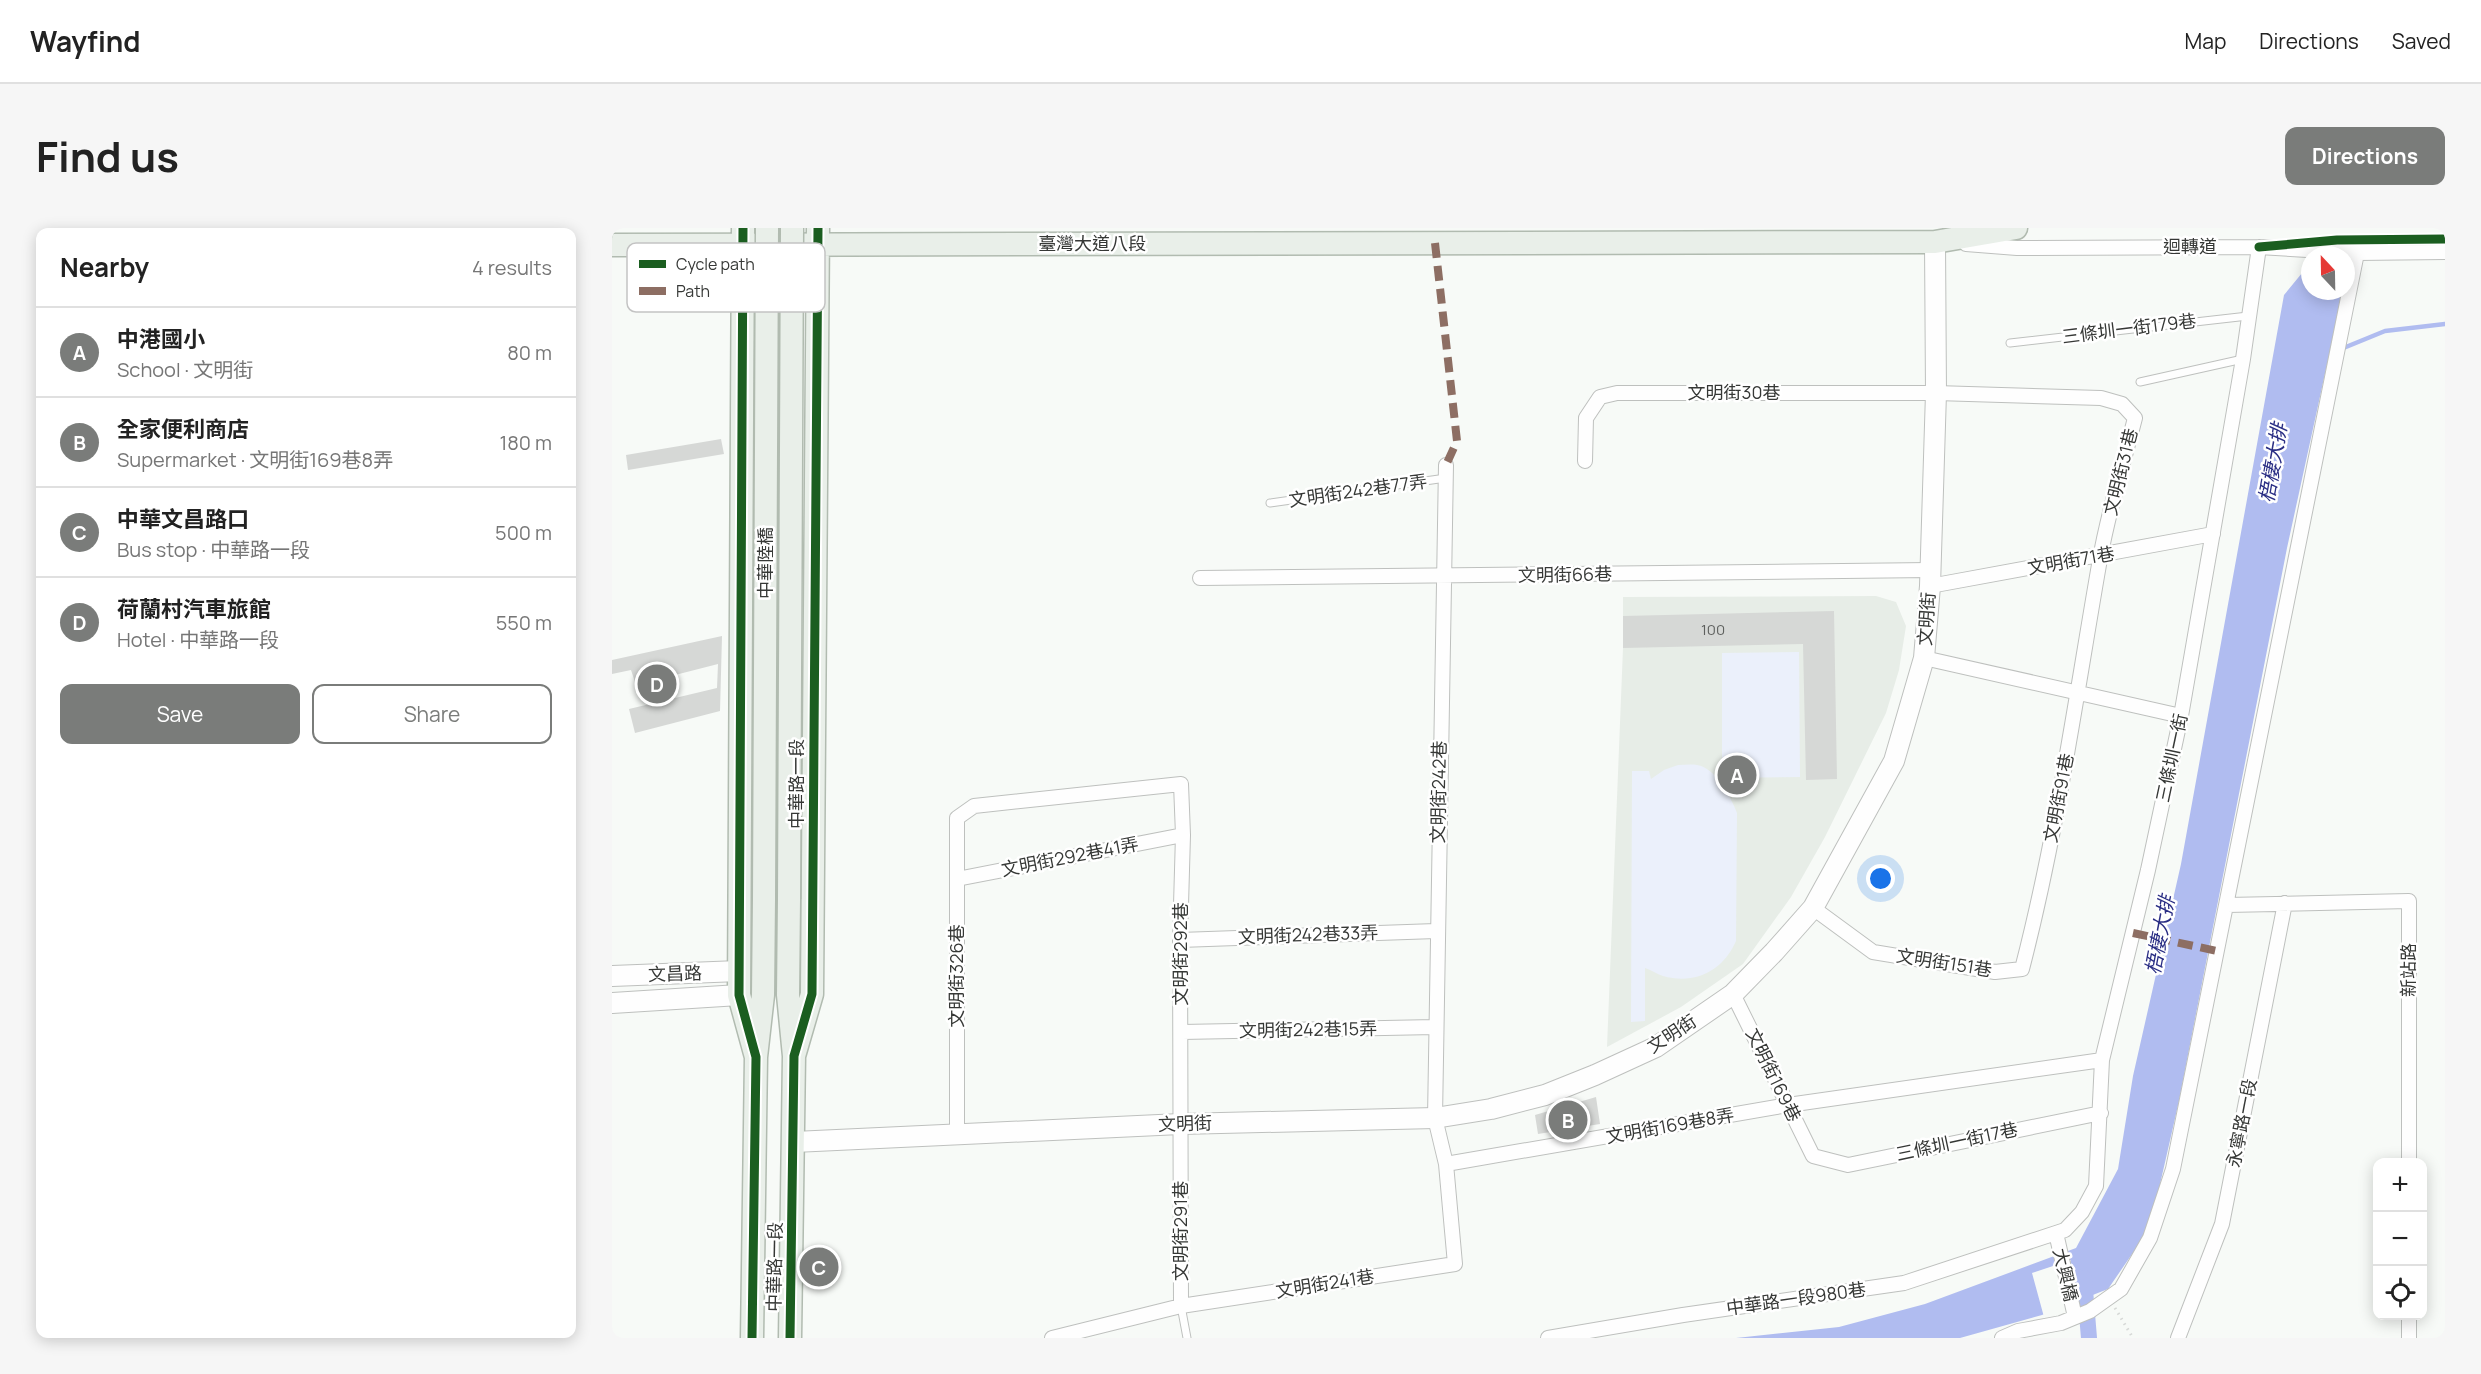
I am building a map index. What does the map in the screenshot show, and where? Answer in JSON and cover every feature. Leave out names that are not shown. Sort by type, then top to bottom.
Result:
[{"type":"main road","name":"中華陸橋","points":[[767,228],[767,243]]},
{"type":"main road","name":"中華陸橋","points":[[790,228],[790,243]]},
{"type":"main road","name":"臺灣大道八段","points":[[743,236],[790,228]]},
{"type":"main road","name":"臺灣大道八段","points":[[641,243],[743,236],[1935,235],[2016,228]]},
{"type":"main road","name":"臺灣大道八段","points":[[612,245],[627,244]]},
{"type":"main road","name":"中華路一段","points":[[743,312],[738,996],[756,1057]]},
{"type":"main road","name":"中華陸橋","points":[[764,899],[767,312]]},
{"type":"main road","name":"中華陸橋","points":[[789,899],[790,312]]},
{"type":"main road","name":"中華路一段","points":[[794,1056],[812,994],[817,312]]},
{"type":"main road","name":"中華路一段","points":[[752,1338],[756,1057],[763,995],[764,899]]},
{"type":"main road","name":"中華路一段","points":[[789,899],[788,995],[794,1056],[790,1338]]},
{"type":"street","name":"迴轉道","points":[[1935,235],[2017,248],[2259,247],[2356,253],[2445,252]]},
{"type":"street","name":"文明街","points":[[794,1142],[1180,1124],[1434,1118],[1491,1109],[1545,1095],[1656,1047],[1733,993],[1813,908],[1894,760],[1924,658],[1930,578],[1936,393],[1935,235]]},
{"type":"street","name":"三條圳一街","points":[[2039,1240],[2065,1230],[2082,1212],[2096,1186],[2102,1060],[2148,870],[2181,716],[2243,359],[2259,247]]},
{"type":"street","points":[[2002,1338],[2018,1331],[2061,1323],[2090,1311],[2121,1289],[2150,1238],[2173,1169],[2356,253]]},
{"type":"street","name":"文明街30巷","points":[[1585,461],[1586,418],[1600,397],[1617,393],[1936,393]]},
{"type":"street","name":"文明街31巷","points":[[1936,393],[2101,398],[2122,404],[2135,418],[2100,557],[2079,694]]},
{"type":"street","name":"文明街242巷","points":[[1434,1118],[1446,472]]},
{"type":"street","name":"文明街71巷","points":[[1930,578],[2100,557],[2213,534]]},
{"type":"street","name":"文明街66巷","points":[[1200,578],[1930,578]]},
{"type":"street","points":[[1924,658],[2181,716]]},
{"type":"street","name":"文明街91巷","points":[[2039,903],[2079,694]]},
{"type":"street","name":"文明街326巷","points":[[957,1134],[957,818],[974,806],[1180,784]]},
{"type":"street","name":"文明街292巷","points":[[1180,784],[1183,835],[1180,940],[1182,1032],[1180,1124]]},
{"type":"street","name":"文明街292巷41弄","points":[[957,879],[1183,835]]},
{"type":"street","name":"新站路","points":[[2285,903],[2409,901],[2409,1158]]},
{"type":"street","name":"文明街151巷","points":[[1813,908],[1873,952],[1995,972],[2022,969],[2039,903]]},
{"type":"street","points":[[2227,905],[2285,903]]},
{"type":"street","name":"永寧路一段","points":[[2178,1338],[2222,1224],[2285,903]]},
{"type":"street","name":"文明街242巷33弄","points":[[1180,940],[1436,931]]},
{"type":"street","name":"文昌路","points":[[612,976],[739,971]]},
{"type":"street","name":"文明街169巷","points":[[1733,993],[1813,1156]]},
{"type":"street","name":"文昌路","points":[[612,1003],[738,996]]},
{"type":"street","name":"文明街242巷15弄","points":[[1182,1032],[1435,1028]]},
{"type":"street","name":"文明街169巷8弄","points":[[1446,1164],[1788,1105],[2102,1060]]},
{"type":"street","name":"三條圳一街17巷","points":[[1813,1156],[1848,1165],[2101,1113]]},
{"type":"street","name":"文明街241巷","points":[[1052,1338],[1181,1306],[1455,1264],[1446,1164],[1434,1118]]},
{"type":"street","name":"文明街291巷","points":[[1180,1124],[1181,1306]]},
{"type":"street","name":"大興橋","points":[[2056,1233],[2075,1317]]},
{"type":"street","name":"中華路一段980巷","points":[[1548,1338],[1683,1315],[1905,1283],[2039,1240]]},
{"type":"street","points":[[2409,1320],[2409,1338]]},
{"type":"lane","name":"三條圳一街179巷","points":[[2010,343],[2248,316]]},
{"type":"lane","points":[[2140,382],[2243,359]]},
{"type":"lane","name":"文明街242巷77弄","points":[[1270,503],[1446,472]]},
{"type":"lane","name":"文明街291巷","points":[[1181,1306],[1187,1338]]},
{"type":"path","points":[[2109,1299],[2133,1338]]},
{"type":"shaded area","points":[[1876,596],[1896,602],[1906,626],[1899,670],[1886,713],[1825,837],[1791,897],[1743,964],[1681,1007],[1607,1047],[1623,648],[1623,597]]},
{"type":"shaded area","points":[[1799,652],[1800,777],[1722,778],[1722,653]]},
{"type":"shaded area","points":[[1678,765],[1704,767],[1716,777],[1727,792],[1737,813],[1736,941],[1716,968],[1697,977],[1686,979],[1663,976],[1645,968],[1645,1021],[1631,1022],[1632,771],[1649,771],[1651,779],[1664,770]]},
{"type":"water","name":"梧棲大排","points":[[2301,274],[2301,300],[2341,300],[2287,548],[2179,1101],[2150,1228],[2108,1289],[2042,1315],[1960,1338],[1736,1338],[1839,1327],[1925,1304],[2076,1248],[2118,1169],[2133,1076],[2181,864],[2284,295]]},
{"type":"pier","points":[[2071,1260],[2067,1270],[2076,1304],[2044,1317],[2032,1273]]},
{"type":"building","points":[[721,439],[724,454],[628,470],[626,455]]},
{"type":"building","points":[[1834,611],[1837,779],[1806,780],[1803,644],[1623,648],[1623,616]]},
{"type":"building","points":[[722,636],[720,711],[635,733],[629,709],[717,688],[718,664],[636,685],[631,670],[612,674],[612,660]]},
{"type":"building","points":[[1596,1097],[1600,1124],[1538,1134],[1535,1115]]},
{"type":"waterway","points":[[2341,349],[2385,331],[2445,324]]},
{"type":"waterway","points":[[2084,1278],[2089,1338]]},
{"type":"marked path","points":[[1435,243],[1457,441],[1446,465]]},
{"type":"marked path","points":[[2133,933],[2217,951]]},
{"type":"cycle path","points":[[743,228],[743,243]]},
{"type":"cycle path","points":[[818,228],[818,243]]},
{"type":"cycle path","points":[[2259,247],[2337,240],[2445,239]]},
{"type":"cycle path","points":[[743,312],[739,995],[756,1057],[752,1338]]},
{"type":"cycle path","points":[[790,1338],[794,1056],[812,994],[817,312]]},
{"type":"place","name":"荷蘭村汽車旅館","points":[[657,684]]},
{"type":"place","name":"中港國小","points":[[1737,775]]},
{"type":"place","name":"全家便利商店","points":[[1568,1120]]},
{"type":"place","name":"中華文昌路口","points":[[819,1267]]}]
